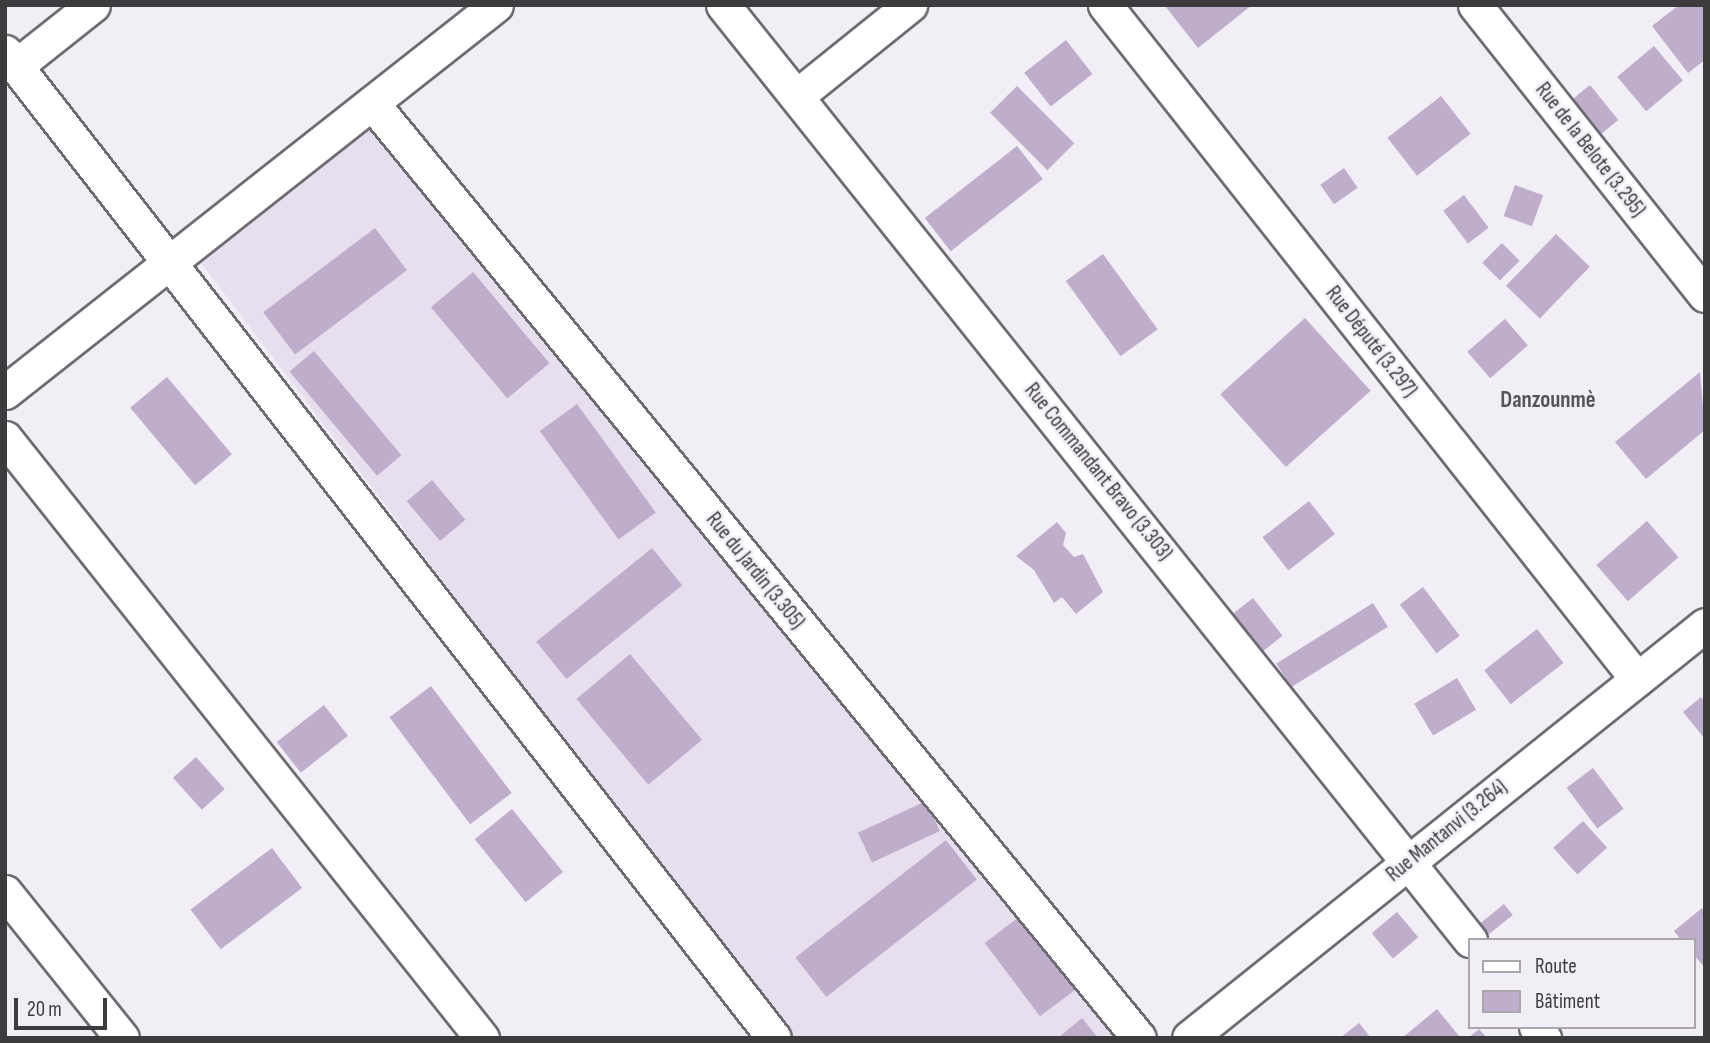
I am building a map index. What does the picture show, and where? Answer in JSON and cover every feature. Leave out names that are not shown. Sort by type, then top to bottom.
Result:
[{"type":"street","points":[[93,5],[11,59],[774,1038]]},
{"type":"street","points":[[5,392],[496,5]]},
{"type":"street","name":"Rue Commandant Bravo (3.303)","points":[[723,5],[798,95],[1410,861],[1468,938]]},
{"type":"street","points":[[798,95],[910,5]]},
{"type":"street","name":"Rue Député (3.297)","points":[[1105,5],[1637,679]]},
{"type":"street","name":"Rue de la Belote (3.295)","points":[[1475,5],[1705,295]]},
{"type":"street","name":"Rue du Jardin (3.305)","points":[[372,103],[1139,1038]]},
{"type":"street","points":[[5,438],[482,1038]]},
{"type":"street","name":"Rue Mantanvi (3.264)","points":[[1189,1038],[1705,625]]},
{"type":"street","points":[[5,892],[122,1038]]},
{"type":"shaded area","points":[[369,119],[1120,1038],[791,1038],[194,254]]},
{"type":"building","points":[[1168,5],[1252,5],[1198,48],[1166,7]]},
{"type":"building","points":[[1679,5],[1705,5],[1705,60],[1688,73],[1652,26]]},
{"type":"building","points":[[1066,40],[1092,74],[1051,107],[1024,73]]},
{"type":"building","points":[[1654,46],[1683,80],[1646,111],[1617,77]]},
{"type":"building","points":[[1590,85],[1618,120],[1594,139],[1566,105]]},
{"type":"building","points":[[1017,86],[1074,143],[1047,170],[990,113]]},
{"type":"building","points":[[1441,96],[1471,134],[1417,176],[1387,138]]},
{"type":"building","points":[[1017,146],[1043,179],[951,251],[925,218]]},
{"type":"building","points":[[1344,168],[1358,188],[1334,204],[1320,185]]},
{"type":"building","points":[[1515,185],[1543,195],[1532,226],[1504,216]]},
{"type":"building","points":[[1464,195],[1489,228],[1468,243],[1443,211]]},
{"type":"building","points":[[375,228],[407,270],[295,355],[263,312]]},
{"type":"building","points":[[1556,234],[1590,267],[1540,318],[1506,286]]},
{"type":"building","points":[[1502,243],[1520,261],[1500,280],[1482,263]]},
{"type":"building","points":[[1103,254],[1158,329],[1120,356],[1066,281]]},
{"type":"building","points":[[473,272],[549,363],[507,399],[431,307]]},
{"type":"building","points":[[1305,318],[1371,391],[1286,467],[1220,394]]},
{"type":"building","points":[[1505,319],[1528,345],[1490,378],[1467,352]]},
{"type":"building","points":[[314,351],[401,455],[377,476],[289,372]]},
{"type":"building","points":[[1700,372],[1705,430],[1646,479],[1615,442]]},
{"type":"building","points":[[167,377],[232,454],[195,485],[130,408]]},
{"type":"building","points":[[577,404],[656,512],[619,539],[540,431]]},
{"type":"building","points":[[432,480],[465,520],[440,541],[407,501]]},
{"type":"building","points":[[1309,501],[1335,534],[1288,570],[1263,537]]},
{"type":"building","points":[[1647,521],[1678,557],[1628,601],[1596,565]]},
{"type":"building","points":[[1057,522],[1066,533],[1063,545],[1074,557],[1083,554],[1103,592],[1076,614],[1062,597],[1054,603],[1034,570],[1016,556]]},
{"type":"building","points":[[652,548],[682,585],[566,679],[536,642]]},
{"type":"building","points":[[1423,587],[1460,636],[1437,653],[1400,604]]},
{"type":"building","points":[[1253,598],[1283,636],[1263,651],[1233,613]]},
{"type":"building","points":[[1373,603],[1388,627],[1291,687],[1276,663]]},
{"type":"building","points":[[1537,629],[1563,663],[1511,704],[1484,670]]},
{"type":"building","points":[[630,654],[702,740],[648,785],[576,699]]},
{"type":"building","points":[[1457,678],[1476,710],[1433,735],[1414,704]]},
{"type":"building","points":[[431,686],[512,793],[470,824],[389,717]]},
{"type":"building","points":[[1701,697],[1705,702],[1705,739],[1683,712]]},
{"type":"building","points":[[324,705],[348,736],[301,773],[277,742]]},
{"type":"building","points":[[196,757],[225,789],[202,810],[173,778]]},
{"type":"building","points":[[1593,768],[1624,809],[1597,829],[1567,788]]},
{"type":"building","points":[[926,801],[940,831],[872,863],[858,833]]},
{"type":"building","points":[[512,809],[563,872],[526,902],[475,839]]},
{"type":"building","points":[[1583,821],[1607,848],[1577,875],[1553,848]]},
{"type":"building","points":[[946,840],[977,879],[826,997],[795,958]]},
{"type":"building","points":[[272,848],[302,888],[221,949],[191,909]]},
{"type":"building","points":[[1504,904],[1513,915],[1486,936],[1478,925]]},
{"type":"building","points":[[1702,908],[1705,911],[1705,968],[1696,957],[1696,938],[1679,938],[1674,931]]},
{"type":"building","points":[[1397,912],[1418,937],[1393,958],[1372,933]]},
{"type":"building","points":[[1023,914],[1078,987],[1040,1016],[985,943]]},
{"type":"building","points":[[1437,1009],[1459,1036],[1402,1038]]},
{"type":"building","points":[[1082,1018],[1098,1038],[1058,1038]]},
{"type":"building","points":[[1359,1023],[1371,1038],[1340,1038]]},
{"type":"building","points":[[1479,1029],[1487,1038],[1468,1038]]},
{"type":"district","name":"Danzounmè","points":[[1548,400]]}]
